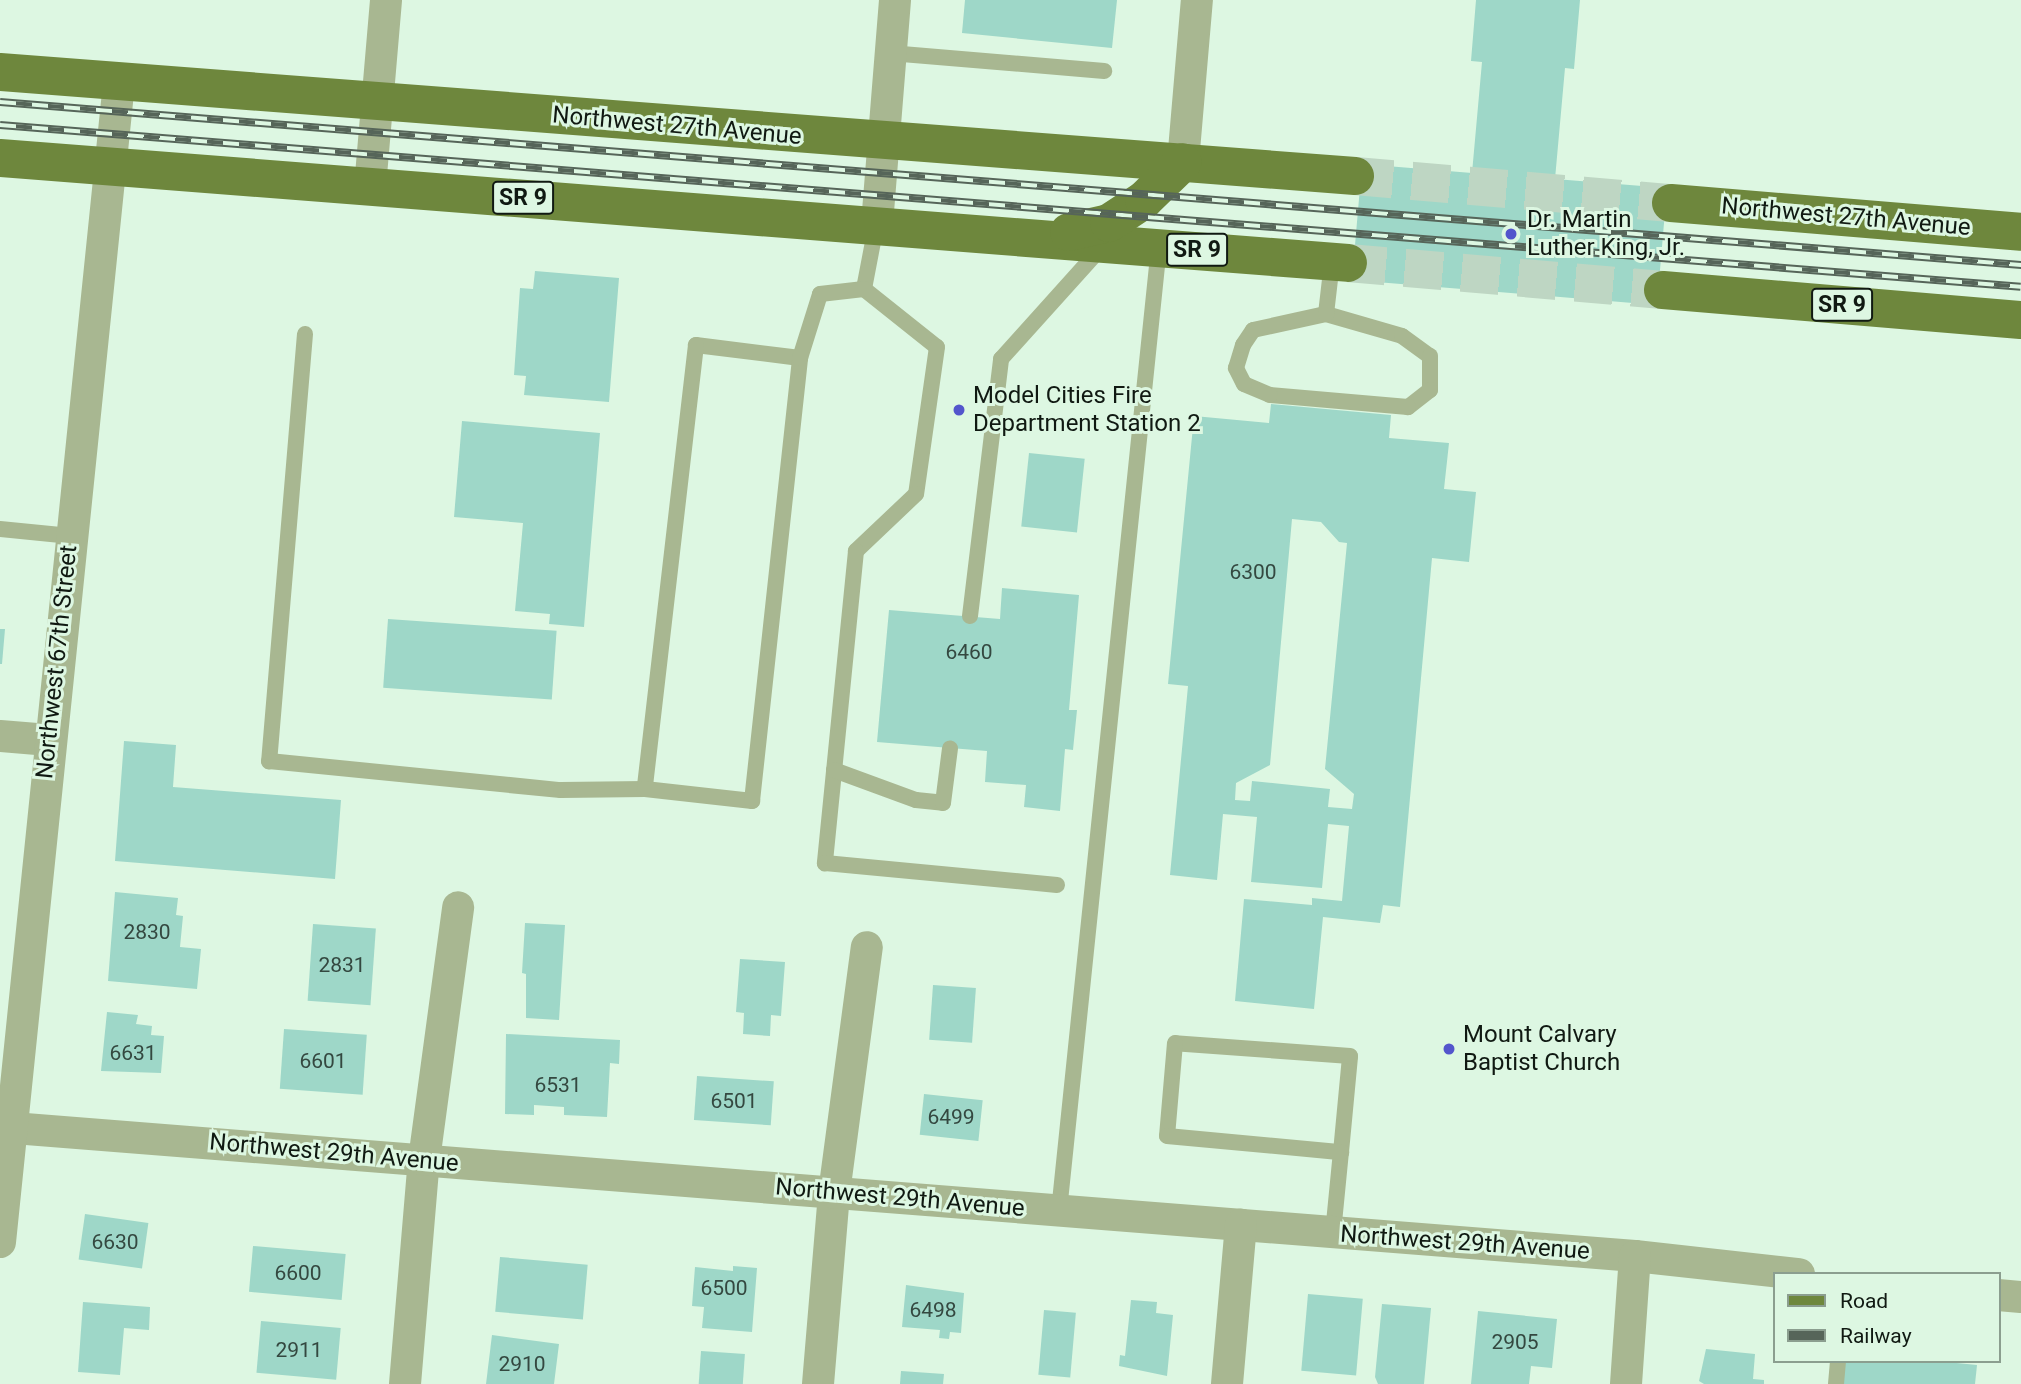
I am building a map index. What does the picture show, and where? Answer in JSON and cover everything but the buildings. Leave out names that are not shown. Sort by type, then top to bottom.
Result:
[{"type":"main road","name":"Northwest 27th Avenue","points":[[0,72],[882,142],[1355,176]]},
{"type":"main road","name":"SR 9","points":[[0,158],[1340,262]]},
{"type":"main road","points":[[1046,238],[1109,223],[1144,200],[1182,162]]},
{"type":"main road","name":"Northwest 27th Avenue","points":[[1671,203],[2021,232]]},
{"type":"main road","name":"SR 9","points":[[1663,290],[2021,320]]},
{"type":"street","points":[[370,187],[386,0]]},
{"type":"street","points":[[877,224],[895,0]]},
{"type":"street","points":[[1182,162],[1197,0]]},
{"type":"street","name":"Northwest 67th Street","points":[[0,1242],[4,1127],[49,740],[119,82]]},
{"type":"street","points":[[0,736],[49,740]]},
{"type":"street","points":[[405,1384],[424,1160],[458,907]]},
{"type":"street","points":[[818,1384],[834,1193],[867,947]]},
{"type":"street","name":"Northwest 29th Avenue","points":[[4,1127],[1635,1256],[1781,1272]]},
{"type":"street","points":[[1227,1384],[1241,1225]]},
{"type":"street","points":[[1626,1384],[1635,1256]]},
{"type":"street","points":[[2000,1295],[2021,1297]]},
{"type":"lane","points":[[890,53],[1104,71]]},
{"type":"lane","points":[[864,289],[877,224]]},
{"type":"lane","points":[[970,617],[1002,359],[1104,243]]},
{"type":"lane","points":[[1059,1211],[1159,247]]},
{"type":"lane","points":[[1326,314],[1340,262]]},
{"type":"lane","points":[[305,334],[269,761],[561,790],[645,789],[752,801],[800,358],[820,294],[864,289],[937,347],[916,494],[856,551],[825,863],[1058,885]]},
{"type":"lane","points":[[1326,314],[1402,336],[1430,356],[1430,390],[1408,407],[1270,395],[1244,384],[1236,368],[1243,345],[1253,330],[1326,314]]},
{"type":"lane","points":[[645,789],[696,345],[800,358]]},
{"type":"lane","points":[[0,529],[71,536]]},
{"type":"lane","points":[[834,770],[916,800],[943,803],[950,748]]},
{"type":"lane","points":[[1333,1233],[1341,1152],[1350,1055],[1175,1043],[1167,1136],[1341,1152]]},
{"type":"lane","points":[[1836,1384],[1838,1363]]},
{"type":"tunnel","points":[[1355,176],[1671,203]]},
{"type":"tunnel","points":[[1348,263],[1663,290]]},
{"type":"railway","points":[[0,102],[2021,265]]},
{"type":"railway","points":[[0,125],[2021,287]]},
{"type":"place","name":"Dr. Martin Luther King, Jr.","points":[[1511,234]]},
{"type":"place","name":"Model Cities Fire Department Station 2","points":[[959,410]]},
{"type":"place","name":"Mount Calvary Baptist Church","points":[[1449,1049]]}]
